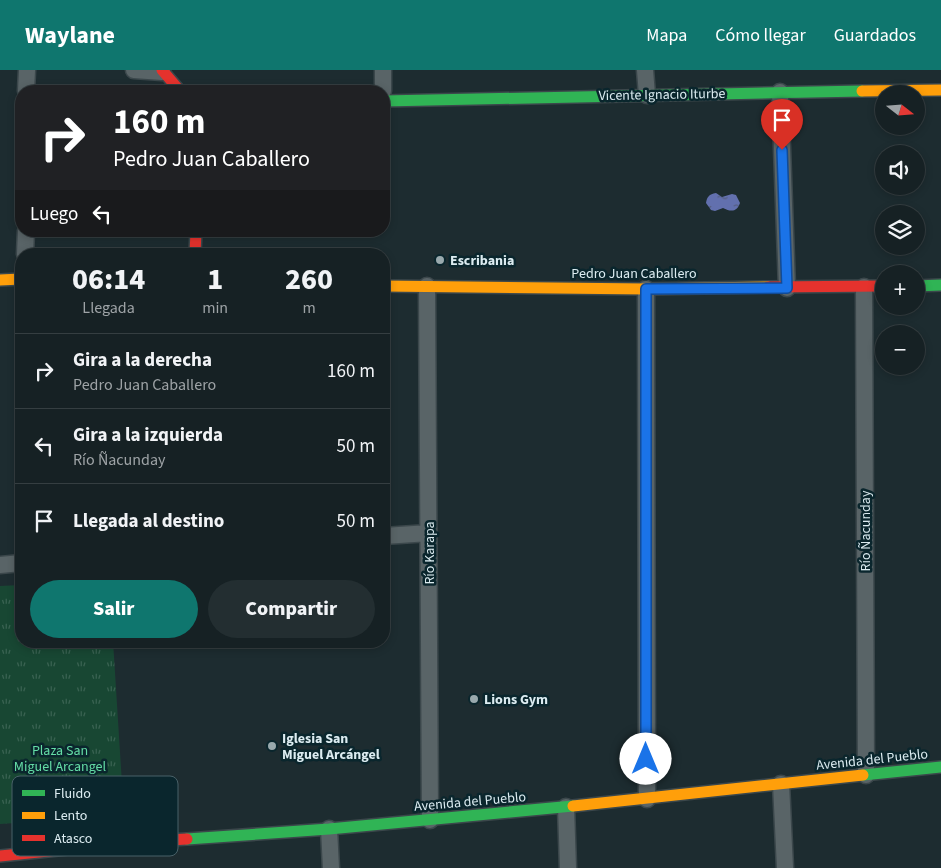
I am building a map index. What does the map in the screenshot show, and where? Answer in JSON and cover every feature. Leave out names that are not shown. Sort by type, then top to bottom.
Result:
[{"type":"street","points":[[26,85],[27,70]]},
{"type":"street","points":[[134,70],[162,71],[175,85]]},
{"type":"street","points":[[383,70],[383,85]]},
{"type":"street","points":[[645,70],[647,95]]},
{"type":"street","name":"Vicente Ignacio Iturbe","points":[[390,101],[941,90]]},
{"type":"street","points":[[780,92],[787,288]]},
{"type":"street","points":[[0,280],[15,280]]},
{"type":"street","points":[[925,286],[941,285]]},
{"type":"street","name":"Pedro Juan Caballero","points":[[390,286],[646,289],[875,286]]},
{"type":"street","name":"Río Karapa","points":[[427,286],[430,820]]},
{"type":"street","name":"Río Ñacunday","points":[[864,287],[866,775]]},
{"type":"street","points":[[646,289],[647,798]]},
{"type":"street","points":[[390,536],[429,533]]},
{"type":"street","points":[[0,565],[15,564]]},
{"type":"street","name":"Avenida del Pueblo","points":[[178,839],[430,820],[941,767]]},
{"type":"street","points":[[781,784],[784,868]]},
{"type":"street","points":[[566,807],[568,868]]},
{"type":"street","points":[[329,829],[331,868]]},
{"type":"green space","name":"Plaza San Miguel Arcangel","points":[[15,585],[15,648],[113,648],[121,776],[12,776],[12,823],[0,824],[0,586]]},
{"type":"water","points":[[716,193],[722,197],[732,194],[736,195],[740,203],[739,206],[733,210],[723,208],[715,211],[711,210],[706,201],[710,195]]},
{"type":"traffic: fast","points":[[390,101],[862,91]]},
{"type":"traffic: fast","points":[[925,286],[941,285]]},
{"type":"traffic: fast","points":[[863,775],[941,767]]},
{"type":"traffic: fast","points":[[187,839],[329,829],[573,806]]},
{"type":"traffic: slow","points":[[862,91],[941,90]]},
{"type":"traffic: slow","points":[[0,280],[15,279]]},
{"type":"traffic: slow","points":[[390,286],[646,289],[768,287]]},
{"type":"traffic: slow","points":[[573,806],[863,775]]},
{"type":"traffic: jam","points":[[162,70],[175,85]]},
{"type":"traffic: jam","points":[[195,248],[196,237]]},
{"type":"traffic: jam","points":[[768,287],[875,286]]},
{"type":"traffic: jam","points":[[178,840],[187,839]]},
{"type":"traffic: jam","points":[[0,856],[12,855]]},
{"type":"place","name":"Escribania","points":[[440,260]]},
{"type":"place","name":"Lions Gym","points":[[474,699]]},
{"type":"place","name":"Iglesia San Miguel Arcángel","points":[[272,746]]},
{"type":"route","points":[[646,759],[646,289],[787,288],[782,150]]}]
